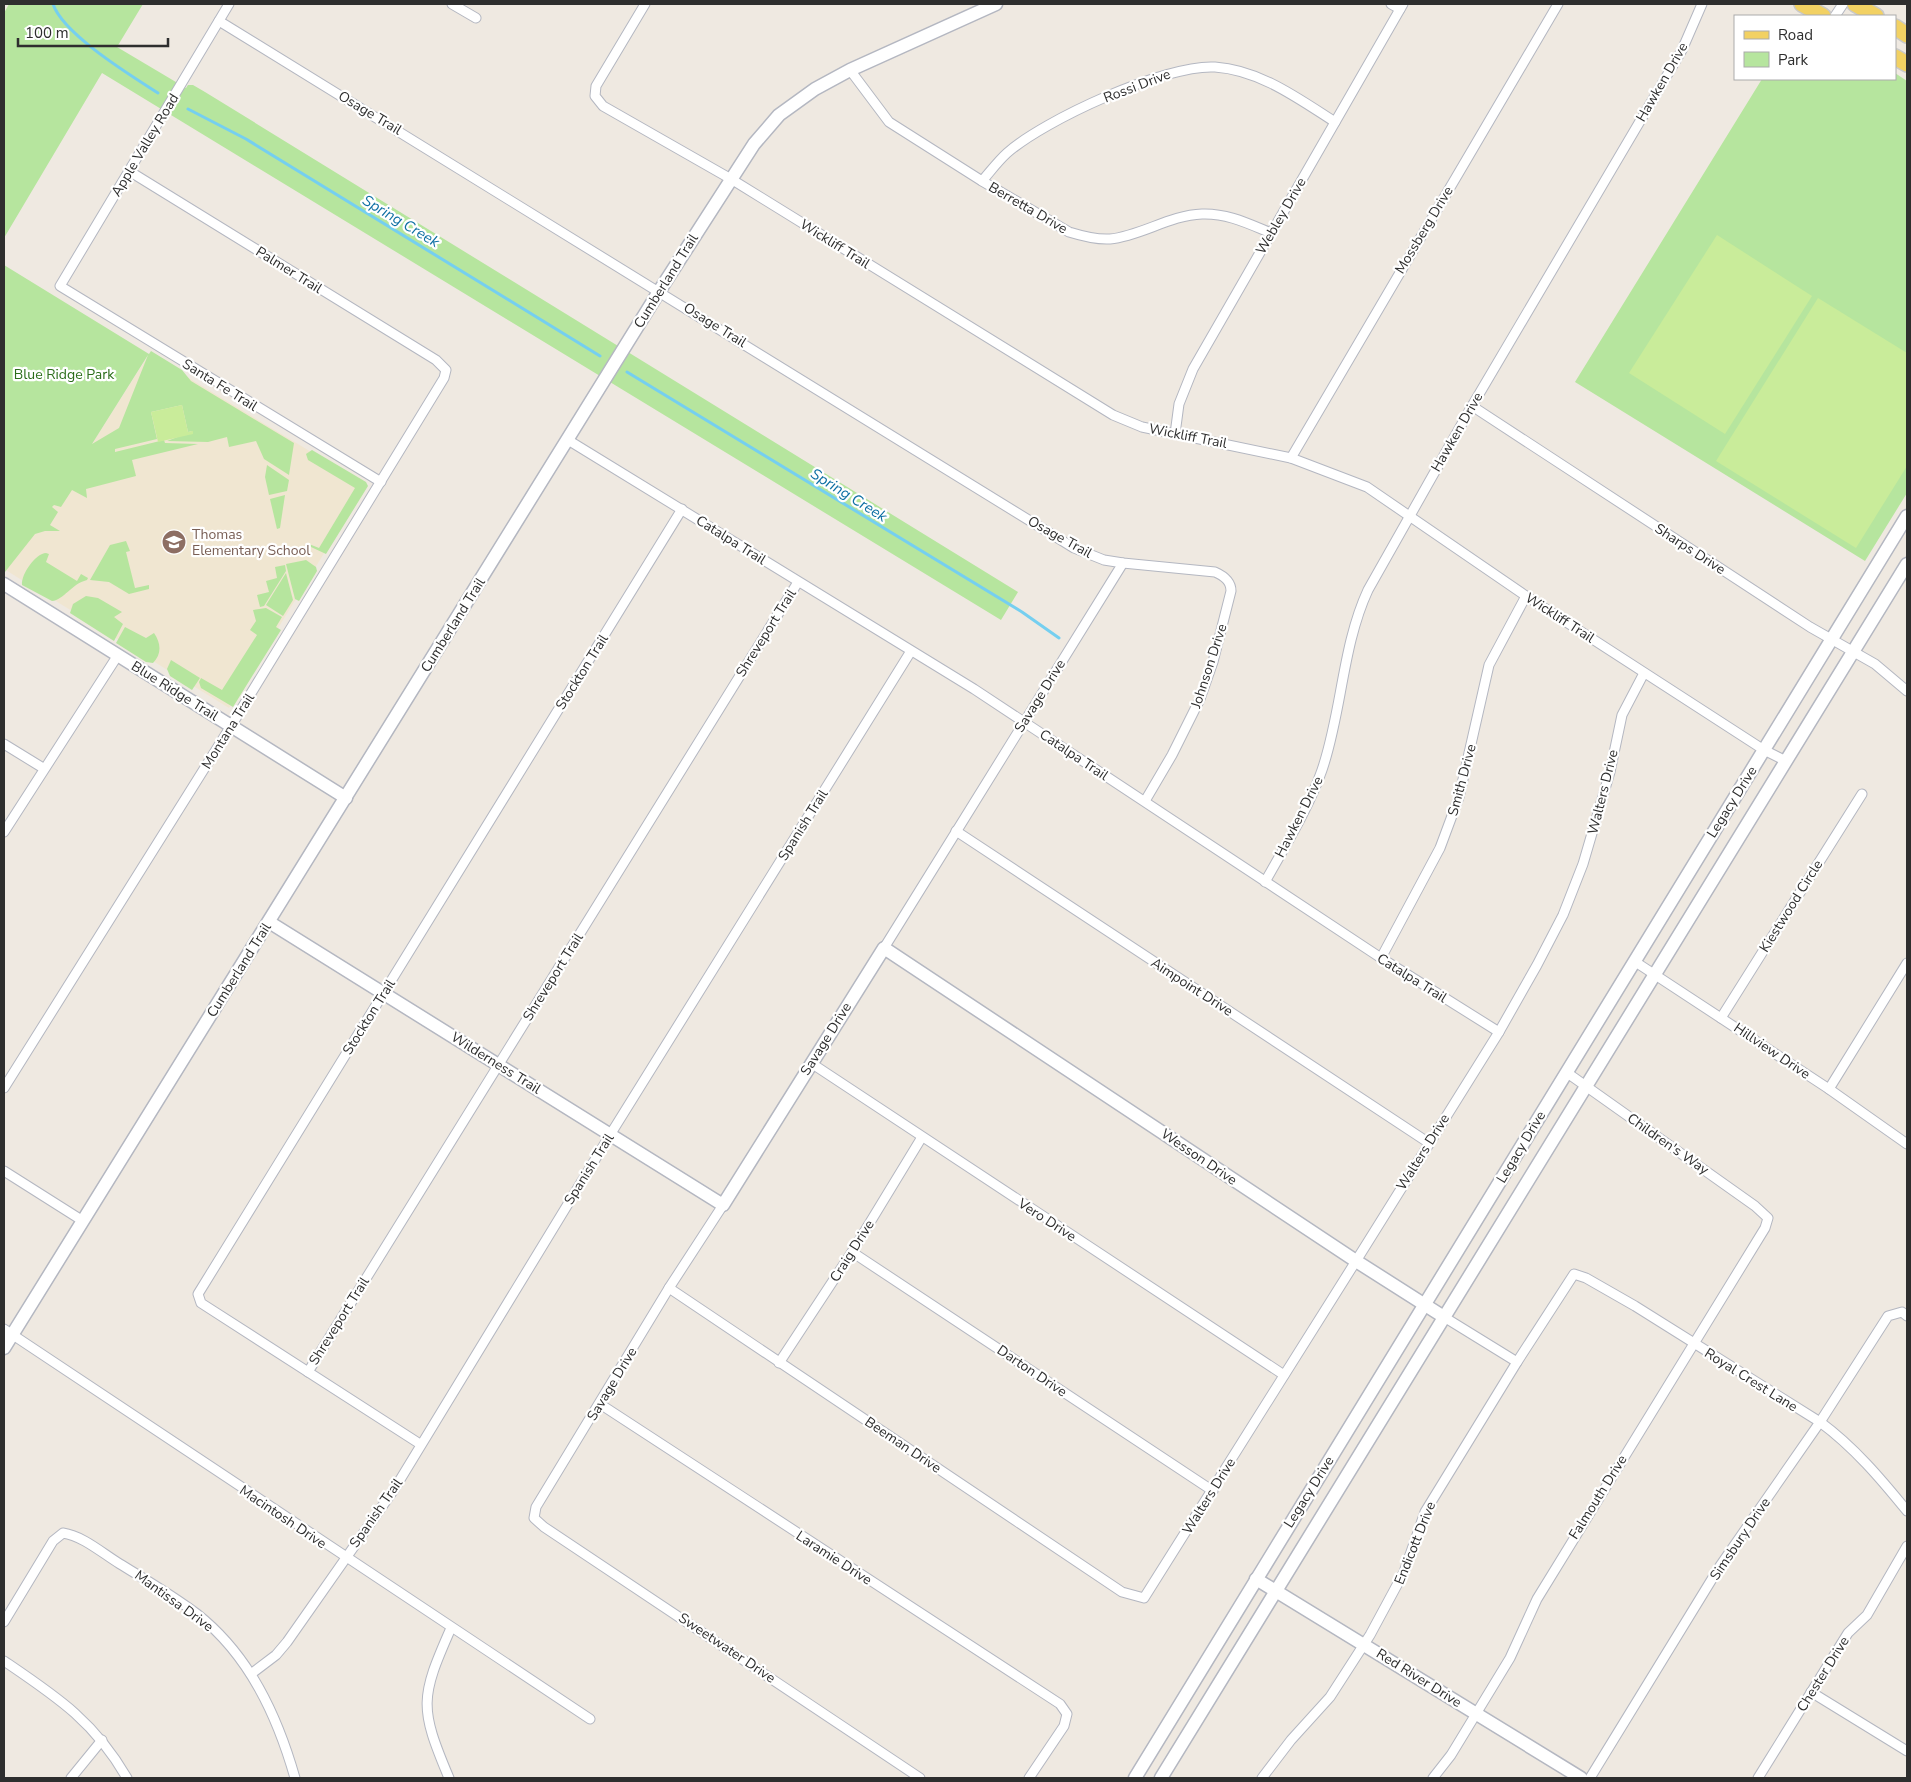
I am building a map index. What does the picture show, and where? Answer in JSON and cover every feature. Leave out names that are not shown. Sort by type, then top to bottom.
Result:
[{"type":"main road","points":[[1802,4],[1821,15]]},
{"type":"main road","points":[[1855,4],[1874,15]]},
{"type":"main road","points":[[1896,29],[1907,35]]},
{"type":"main road","points":[[1896,58],[1907,64]]},
{"type":"street","name":"Apple Valley Road","points":[[60,286],[229,4]]},
{"type":"street","points":[[452,4],[476,18]]},
{"type":"street","name":"Wickliff Trail","points":[[644,4],[598,81],[595,96],[604,106],[731,179],[1112,415],[1142,427],[1291,458],[1367,487],[1644,674],[1764,750],[1786,761]]},
{"type":"street","name":"Cumberland Trail","points":[[4,1348],[8,1331],[83,1221],[660,290],[754,144],[779,115],[814,89],[850,70],[996,4]]},
{"type":"street","points":[[1391,4],[1401,6]]},
{"type":"street","name":"Mossberg Drive","points":[[1291,458],[1558,4]]},
{"type":"street","name":"Hawken Drive","points":[[1265,882],[1299,822],[1322,770],[1362,604],[1409,515],[1682,50],[1702,4]]},
{"type":"street","points":[[1836,15],[1844,4]]},
{"type":"street","name":"Webley Drive","points":[[1175,434],[1179,404],[1193,369],[1401,6]]},
{"type":"street","name":"Osage Trail","points":[[219,21],[660,290],[1074,548],[1104,560],[1215,572],[1228,580]]},
{"type":"street","name":"Rossi Drive","points":[[982,182],[1006,153],[1034,134],[1086,107],[1155,77],[1183,69],[1215,67],[1251,75],[1267,82],[1335,122]]},
{"type":"street","name":"Berretta Drive","points":[[850,70],[890,122],[982,182],[1055,226],[1084,237],[1110,238],[1156,224],[1202,214],[1226,216],[1271,234]]},
{"type":"street","name":"Palmer Trail","points":[[129,172],[436,360],[446,370]]},
{"type":"street","name":"Santa Fe Trail","points":[[60,286],[381,482]]},
{"type":"street","name":"Montana Trail","points":[[4,1088],[231,726],[444,378],[446,370]]},
{"type":"street","name":"Sharps Drive","points":[[1472,406],[1831,640],[1875,664],[1907,691]]},
{"type":"street","name":"Catalpa Trail","points":[[568,440],[1024,721],[1381,958],[1499,1032]]},
{"type":"street","name":"Stockton Trail","points":[[420,1444],[201,1303],[198,1294],[682,509]]},
{"type":"street","name":"Legacy Drive","points":[[1135,1778],[1907,516]]},
{"type":"street","name":"Savage Drive","points":[[534,1518],[536,1506],[600,1404],[669,1288],[884,948],[1123,563]]},
{"type":"street","name":"Legacy Drive","points":[[1161,1778],[1907,564]]},
{"type":"street","name":"Johnson Drive","points":[[1145,802],[1192,718],[1207,681],[1231,591],[1231,585],[1228,580]]},
{"type":"street","name":"Shreveport Trail","points":[[308,1372],[798,582]]},
{"type":"street","name":"Blue Ridge Trail","points":[[4,584],[346,798]]},
{"type":"street","name":"Smith Drive","points":[[1381,958],[1440,848],[1459,797],[1489,665],[1526,596]]},
{"type":"street","name":"Spanish Trail","points":[[251,1674],[276,1655],[287,1642],[395,1488],[420,1444],[610,1135],[912,651]]},
{"type":"street","points":[[4,832],[43,768],[118,655]]},
{"type":"street","name":"Walters Drive","points":[[1139,1598],[1144,1598],[1148,1594],[1213,1491],[1499,1032],[1538,965],[1572,895],[1598,820],[1622,715],[1644,674]]},
{"type":"street","points":[[4,744],[43,768]]},
{"type":"street","name":"Kiestwood Circle","points":[[1720,1018],[1862,794]]},
{"type":"street","name":"Aimpoint Drive","points":[[956,831],[1429,1142]]},
{"type":"street","name":"Wilderness Trail","points":[[269,922],[723,1205]]},
{"type":"street","name":"Wesson Drive","points":[[884,948],[1356,1261],[1517,1362]]},
{"type":"street","name":"Hillview Drive","points":[[1634,961],[1829,1089],[1907,1144]]},
{"type":"street","points":[[1829,1089],[1907,963]]},
{"type":"street","name":"Vero Drive","points":[[811,1063],[1284,1375]]},
{"type":"street","name":"Children's Way","points":[[1566,1072],[1755,1206],[1768,1218]]},
{"type":"street","name":"Craig Drive","points":[[780,1363],[852,1252],[922,1137]]},
{"type":"street","points":[[4,1171],[83,1221]]},
{"type":"street","name":"Falmouth Drive","points":[[1433,1778],[1451,1755],[1477,1714],[1510,1658],[1536,1599],[1765,1228],[1768,1218]]},
{"type":"street","name":"Darton Drive","points":[[852,1252],[1213,1491]]},
{"type":"street","name":"Royal Crest Lane","points":[[1574,1274],[1586,1278],[1635,1306],[1820,1422],[1838,1435],[1875,1472],[1907,1511]]},
{"type":"street","name":"Endicott Drive","points":[[1262,1778],[1291,1740],[1330,1697],[1364,1644],[1392,1598],[1404,1572],[1425,1512],[1517,1362],[1574,1274]]},
{"type":"street","name":"Beeman Drive","points":[[669,1288],[1122,1592],[1139,1598]]},
{"type":"street","name":"Simsbury Drive","points":[[1590,1778],[1720,1566],[1820,1422],[1888,1316],[1904,1314]]},
{"type":"street","name":"Macintosh Drive","points":[[8,1331],[345,1558],[590,1719]]},
{"type":"street","name":"Laramie Drive","points":[[600,1404],[1060,1704],[1067,1714],[1064,1726],[1029,1778]]},
{"type":"street","name":"Sweetwater Drive","points":[[534,1518],[544,1527],[920,1778]]},
{"type":"street","name":"Mantissa Drive","points":[[4,1622],[53,1541],[63,1533],[77,1537],[154,1584],[196,1614],[228,1643],[251,1674],[280,1732],[295,1778]]},
{"type":"street","name":"Chester Drive","points":[[1758,1778],[1848,1633],[1867,1615],[1907,1546]]},
{"type":"street","name":"Red River Drive","points":[[1256,1579],[1581,1778]]},
{"type":"street","points":[[449,1778],[428,1724],[426,1704],[435,1664],[450,1628]]},
{"type":"street","points":[[4,1661],[71,1707],[102,1740],[127,1778]]},
{"type":"street","points":[[1811,1692],[1907,1751]]},
{"type":"street","points":[[71,1778],[102,1740]]},
{"type":"shaded area","name":"Thomas Elementary School","points":[[149,354],[366,485],[229,708],[4,569],[4,565],[47,515]]},
{"type":"green space","points":[[9,4],[143,4],[117,47],[186,88],[188,85],[193,85],[205,92],[1018,592],[1001,620],[102,73],[4,238],[4,13]]},
{"type":"green space","points":[[1896,74],[1907,81],[1907,493],[1865,561],[1575,382],[1761,80],[1896,80]]},
{"type":"green space","points":[[1717,235],[1812,296],[1725,434],[1629,373]]},
{"type":"green space","name":"Blue Ridge Park","points":[[4,265],[149,354],[151,351],[182,370],[191,381],[294,443],[289,475],[264,459],[256,441],[229,447],[227,437],[208,442],[167,441],[193,431],[188,432],[182,405],[151,412],[157,439],[115,449],[115,452],[164,440],[165,443],[198,444],[132,460],[136,476],[86,489],[87,498],[72,490],[61,507],[54,505],[52,507],[58,512],[50,525],[60,531],[45,531],[35,534],[5,572]],"holes":[[[148,355],[119,428],[92,444]]]},
{"type":"green space","points":[[1818,298],[1907,353],[1907,466],[1856,548],[1716,461]]},
{"type":"green space","points":[[182,405],[188,432],[193,431],[193,434],[158,442],[151,412]]},
{"type":"green space","points":[[312,450],[366,482],[368,486],[326,554],[311,547],[309,544],[319,548],[355,488],[308,460],[306,454]]},
{"type":"green space","points":[[267,465],[289,480],[287,491],[269,495],[265,477]]},
{"type":"green space","points":[[285,495],[280,528],[277,529],[270,499]]},
{"type":"green space","points":[[126,541],[130,551],[126,552],[135,588],[149,585],[149,589],[129,594],[109,582],[90,580],[110,545]]},
{"type":"green space","points":[[46,553],[49,554],[46,562],[77,581],[81,574],[88,578],[87,580],[76,585],[60,598],[52,601],[22,585],[24,575],[30,565],[38,556]]},
{"type":"green space","points":[[306,560],[316,567],[317,571],[299,601],[295,599],[286,564]]},
{"type":"green space","points":[[285,565],[286,571],[264,606],[260,607],[257,595],[269,592],[266,581],[277,578],[275,567]]},
{"type":"green space","points":[[286,573],[293,600],[283,616],[266,605]]},
{"type":"green space","points":[[86,596],[98,598],[122,612],[114,617],[123,624],[114,641],[70,613],[73,604]]},
{"type":"green space","points":[[266,608],[282,617],[276,627],[281,630],[233,707],[201,688],[199,682],[201,678],[222,690],[257,635],[250,630],[256,621],[253,610]]},
{"type":"green space","points":[[125,627],[146,638],[154,633],[160,648],[158,656],[153,663],[146,662],[116,643]]},
{"type":"green space","points":[[171,660],[200,678],[192,690],[170,676],[167,669]]},
{"type":"waterway","name":"Spring Creek","points":[[53,4],[59,16],[83,41],[158,93]]},
{"type":"waterway","name":"Spring Creek","points":[[188,109],[246,139],[600,356]]},
{"type":"waterway","name":"Spring Creek","points":[[627,372],[1022,612],[1059,638]]},
{"type":"place","name":"Thomas Elementary School","points":[[174,542]]}]
